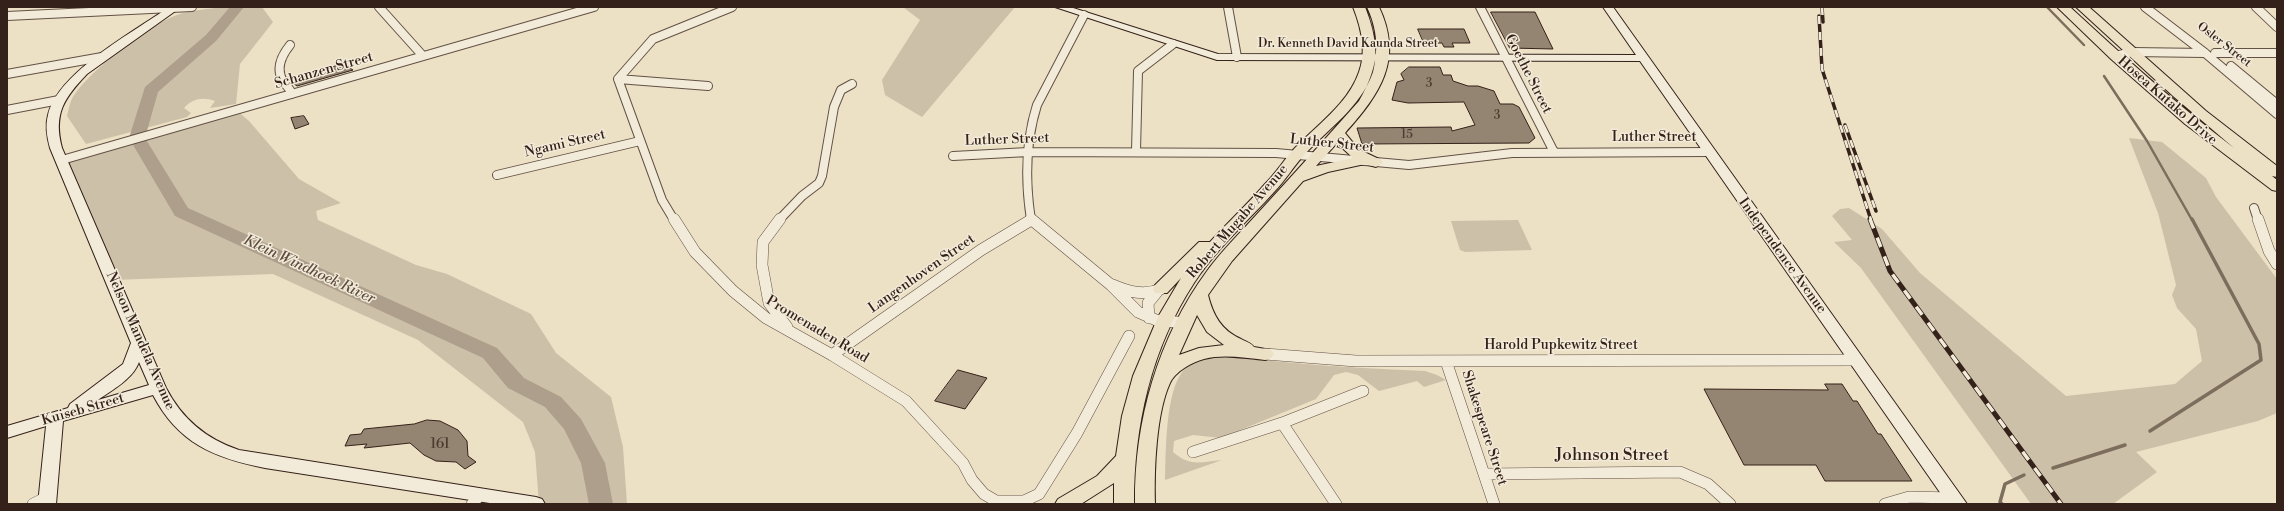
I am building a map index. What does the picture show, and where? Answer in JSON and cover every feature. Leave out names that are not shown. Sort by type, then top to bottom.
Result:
[{"type":"main road","name":"Dr. Kenneth David Kaunda Street","points":[[1060,7],[1217,57],[1643,58]]},
{"type":"main road","name":"Robert Mugabe Avenue","points":[[1145,504],[1144,471],[1147,440],[1161,383],[1185,323],[1200,294],[1229,254],[1365,103],[1379,76],[1377,58],[1359,7]]},
{"type":"main road","name":"Robert Mugabe Avenue","points":[[1124,504],[1125,459],[1136,395],[1150,356],[1166,321],[1186,283],[1206,257],[1269,189],[1298,154],[1354,94],[1361,84],[1377,58],[1383,35],[1373,7]]},
{"type":"main road","name":"Independence Avenue","points":[[1608,7],[1956,501]]},
{"type":"main road","name":"Hosea Kutako Drive","points":[[2063,7],[2115,56],[2218,145],[2277,187]]},
{"type":"main road","name":"Hosea Kutako Drive","points":[[2082,7],[2238,145],[2277,173]]},
{"type":"main road","name":"Nelson Mandela Avenue","points":[[175,8],[102,57],[70,85],[58,100],[51,122],[52,135],[62,160],[158,388],[168,407],[188,431],[211,445],[234,454],[476,499],[536,504]]},
{"type":"main road","points":[[1338,133],[1344,145],[1354,153],[1376,163]]},
{"type":"main road","points":[[1297,179],[1324,168],[1360,161]]},
{"type":"main road","points":[[1161,289],[1232,220],[1256,194],[1269,189]]},
{"type":"main road","points":[[1200,294],[1202,310],[1213,328],[1234,344],[1266,354]]},
{"type":"main road","points":[[42,502],[59,418],[120,376],[130,366],[139,343]]},
{"type":"main road","points":[[1161,383],[1181,361],[1196,353],[1212,350],[1266,354]]},
{"type":"main road","name":"Kuiseb Street","points":[[7,432],[158,388]]},
{"type":"main road","points":[[1065,504],[1104,481],[1125,459]]},
{"type":"street","points":[[7,16],[98,10],[192,7]]},
{"type":"street","points":[[379,7],[423,56]]},
{"type":"street","name":"Schanzen Street","points":[[62,160],[594,7]]},
{"type":"street","points":[[618,79],[640,51],[653,39],[672,30],[732,7]]},
{"type":"street","points":[[1228,7],[1237,57]]},
{"type":"street","name":"Goethe Street","points":[[1480,7],[1504,58],[1554,152]]},
{"type":"street","points":[[2145,7],[2205,53],[2277,114]]},
{"type":"street","name":"Osler Street","points":[[2155,7],[2215,53],[2277,104]]},
{"type":"street","points":[[2256,7],[2277,27]]},
{"type":"street","points":[[1084,15],[1037,105],[1030,126],[1026,196],[1031,220],[1065,245],[1111,284],[1138,312],[1149,318],[1185,323]]},
{"type":"street","points":[[1136,151],[1138,71],[1173,44]]},
{"type":"street","points":[[290,45],[282,55],[279,66],[282,80],[291,88],[292,94]]},
{"type":"street","points":[[2115,56],[2132,52],[2205,53]]},
{"type":"street","points":[[2215,53],[2277,53]]},
{"type":"street","points":[[7,74],[102,57]]},
{"type":"street","points":[[618,79],[708,86]]},
{"type":"street","name":"Promenaden Road","points":[[618,79],[662,200],[695,252],[732,291],[766,318],[832,355],[906,402],[963,463],[972,480],[984,494],[996,501],[1024,501],[1039,494],[1081,427],[1130,336]]},
{"type":"street","points":[[790,332],[769,303],[762,265],[763,242],[776,223],[802,196],[819,183],[822,176],[829,129],[840,92],[845,87],[852,84]]},
{"type":"street","points":[[7,110],[58,100]]},
{"type":"street","name":"Ngami Street","points":[[497,175],[640,141]]},
{"type":"street","name":"Luther Street","points":[[953,156],[1028,152],[1136,151],[1298,154],[1376,163],[1409,165],[1512,153],[1709,152]]},
{"type":"street","points":[[2254,208],[2269,251],[2277,264]]},
{"type":"street","name":"Langenhoven Street","points":[[832,355],[981,250],[1031,220]]},
{"type":"street","points":[[1111,284],[1126,291],[1143,294],[1151,294],[1161,289]]},
{"type":"street","points":[[1149,318],[1146,310],[1148,302],[1161,289]]},
{"type":"street","name":"Harold Pupkewitz Street","points":[[1266,354],[1341,360],[1857,360]]},
{"type":"street","name":"Shakespeare Street","points":[[1446,361],[1494,504]]},
{"type":"street","points":[[1193,452],[1282,423],[1363,391]]},
{"type":"street","points":[[1282,423],[1336,504]]},
{"type":"street","name":"Johnson Street","points":[[1484,474],[1680,472],[1693,475],[1706,482],[1730,504]]},
{"type":"street","points":[[1885,504],[1891,500],[1908,498],[1956,501]]},
{"type":"shaded area","points":[[223,7],[262,7],[273,22],[240,64],[236,104],[210,108],[215,101],[198,99],[191,102],[184,108],[191,113],[187,117],[86,144],[67,116],[71,101],[88,78],[118,52],[165,20],[188,12]]},
{"type":"shaded area","points":[[903,7],[1015,7],[922,117],[885,95],[882,80],[920,20]]},
{"type":"shaded area","points":[[235,109],[249,121],[299,179],[341,203],[316,211],[318,220],[416,265],[447,274],[531,314],[556,353],[611,397],[623,447],[627,504],[539,504],[535,452],[523,422],[418,340],[273,274],[114,280],[62,160]]},
{"type":"shaded area","points":[[2129,138],[2162,142],[2206,178],[2216,197],[2277,279],[2277,413],[2258,421],[2136,452],[2157,472],[2113,504],[2031,504],[1861,268],[1834,242],[1852,240],[1832,216],[1840,209],[1849,208],[1882,229],[1920,273],[2066,396],[2175,384],[2202,361],[2196,329],[2177,308],[2172,295],[2176,285],[2158,213]]},
{"type":"shaded area","points":[[1518,220],[1532,250],[1465,252],[1460,250],[1451,221]]},
{"type":"shaded area","points":[[1215,355],[1360,368],[1425,371],[1446,380],[1424,387],[1417,381],[1379,391],[1358,375],[1346,372],[1334,375],[1316,399],[1221,438],[1193,435],[1174,441],[1173,452],[1179,457],[1190,462],[1222,460],[1165,480],[1166,439],[1170,408],[1177,381],[1183,371],[1193,362]]},
{"type":"building","points":[[1491,12],[1535,12],[1553,49],[1510,48]]},
{"type":"building","points":[[1418,29],[1464,29],[1470,43],[1452,43],[1454,47],[1444,47],[1442,43],[1424,43]]},
{"type":"building","points":[[343,64],[353,70],[297,86],[289,80]]},
{"type":"building","points":[[1409,67],[1440,67],[1443,75],[1451,75],[1453,81],[1468,86],[1478,86],[1494,91],[1500,104],[1513,104],[1519,107],[1535,138],[1529,143],[1362,144],[1357,128],[1451,127],[1452,131],[1475,125],[1464,102],[1408,103],[1392,100],[1397,82],[1404,80],[1401,74]]},
{"type":"building","points":[[304,116],[309,124],[295,129],[291,118]]},
{"type":"building","points":[[958,370],[987,378],[965,409],[935,401]]},
{"type":"building","points":[[1825,384],[1842,384],[1853,401],[1857,401],[1878,434],[1881,434],[1912,481],[1825,481],[1816,465],[1744,465],[1704,389],[1828,390]]},
{"type":"building","points":[[427,420],[440,421],[458,430],[467,441],[468,456],[476,462],[465,469],[456,462],[436,461],[424,455],[410,443],[364,448],[367,444],[345,446],[350,435],[361,434],[364,429],[414,424]]},
{"type":"waterway","name":"Klein Windhoek River","points":[[237,7],[211,38],[151,90],[137,138],[181,212],[490,353],[516,383],[553,402],[573,425],[593,463],[601,504]]},
{"type":"waterway","points":[[2047,7],[2084,45]]},
{"type":"waterway","points":[[2104,76],[2147,141],[2192,220]]},
{"type":"waterway","points":[[2150,431],[2261,360],[2259,344],[2192,219]]},
{"type":"waterway","points":[[2053,468],[2125,445]]},
{"type":"waterway","points":[[2002,504],[2000,502],[2005,484],[2024,475]]},
{"type":"railway","points":[[1822,7],[1823,22]]},
{"type":"railway","points":[[1819,16],[1822,69],[1871,220]]},
{"type":"railway","points":[[1845,125],[1876,211]]},
{"type":"railway","points":[[1870,219],[1890,271],[2061,504]]}]
